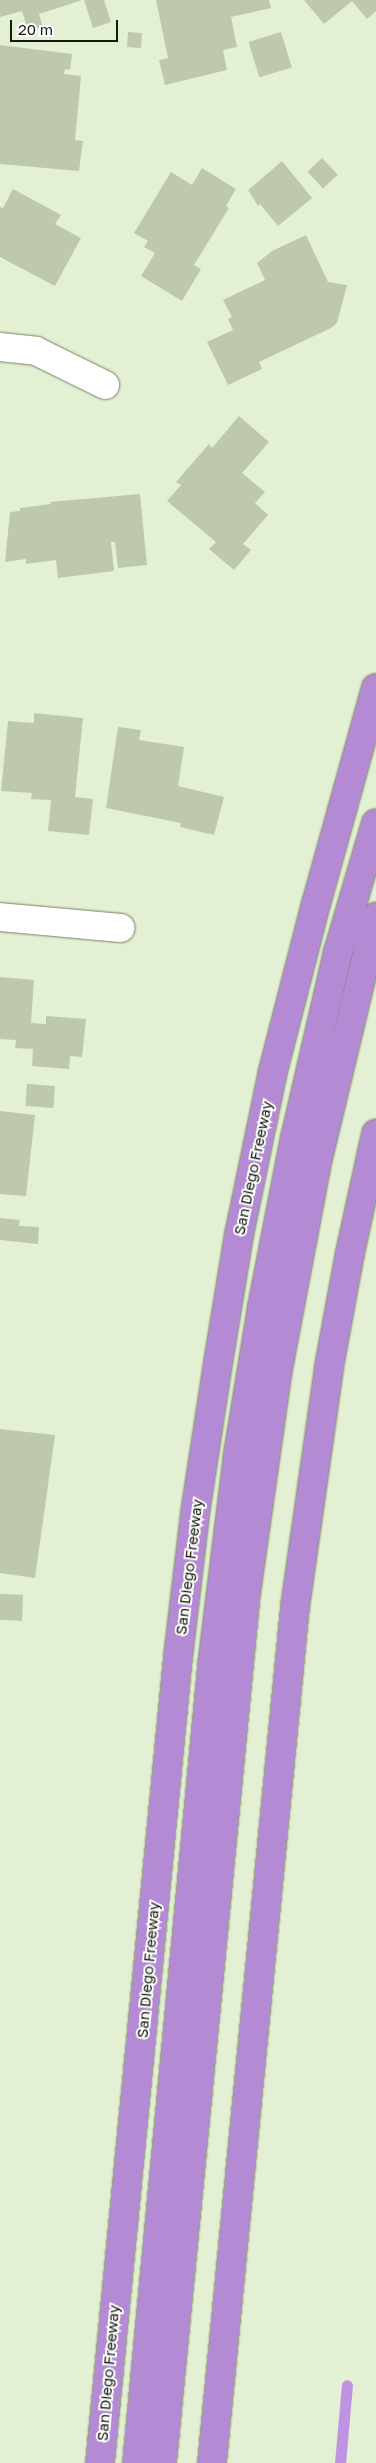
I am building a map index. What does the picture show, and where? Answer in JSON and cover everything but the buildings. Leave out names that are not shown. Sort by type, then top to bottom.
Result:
[{"type":"highway","name":"San Diego Freeway","points":[[100,2463],[178,1658],[196,1507],[219,1357],[239,1235],[273,1071],[316,904],[376,688]]},
{"type":"highway","points":[[137,2463],[212,1666],[238,1454],[262,1307],[295,1138],[338,952],[376,823]]},
{"type":"highway","points":[[162,2463],[246,1594],[278,1369],[318,1158],[376,917]]},
{"type":"highway","points":[[212,2463],[296,1598],[329,1367],[350,1253],[376,1134]]},
{"type":"street","points":[[0,347],[36,351],[105,386]]},
{"type":"street","points":[[0,917],[120,928]]},
{"type":"waterway","points":[[340,2463],[347,2385]]}]
